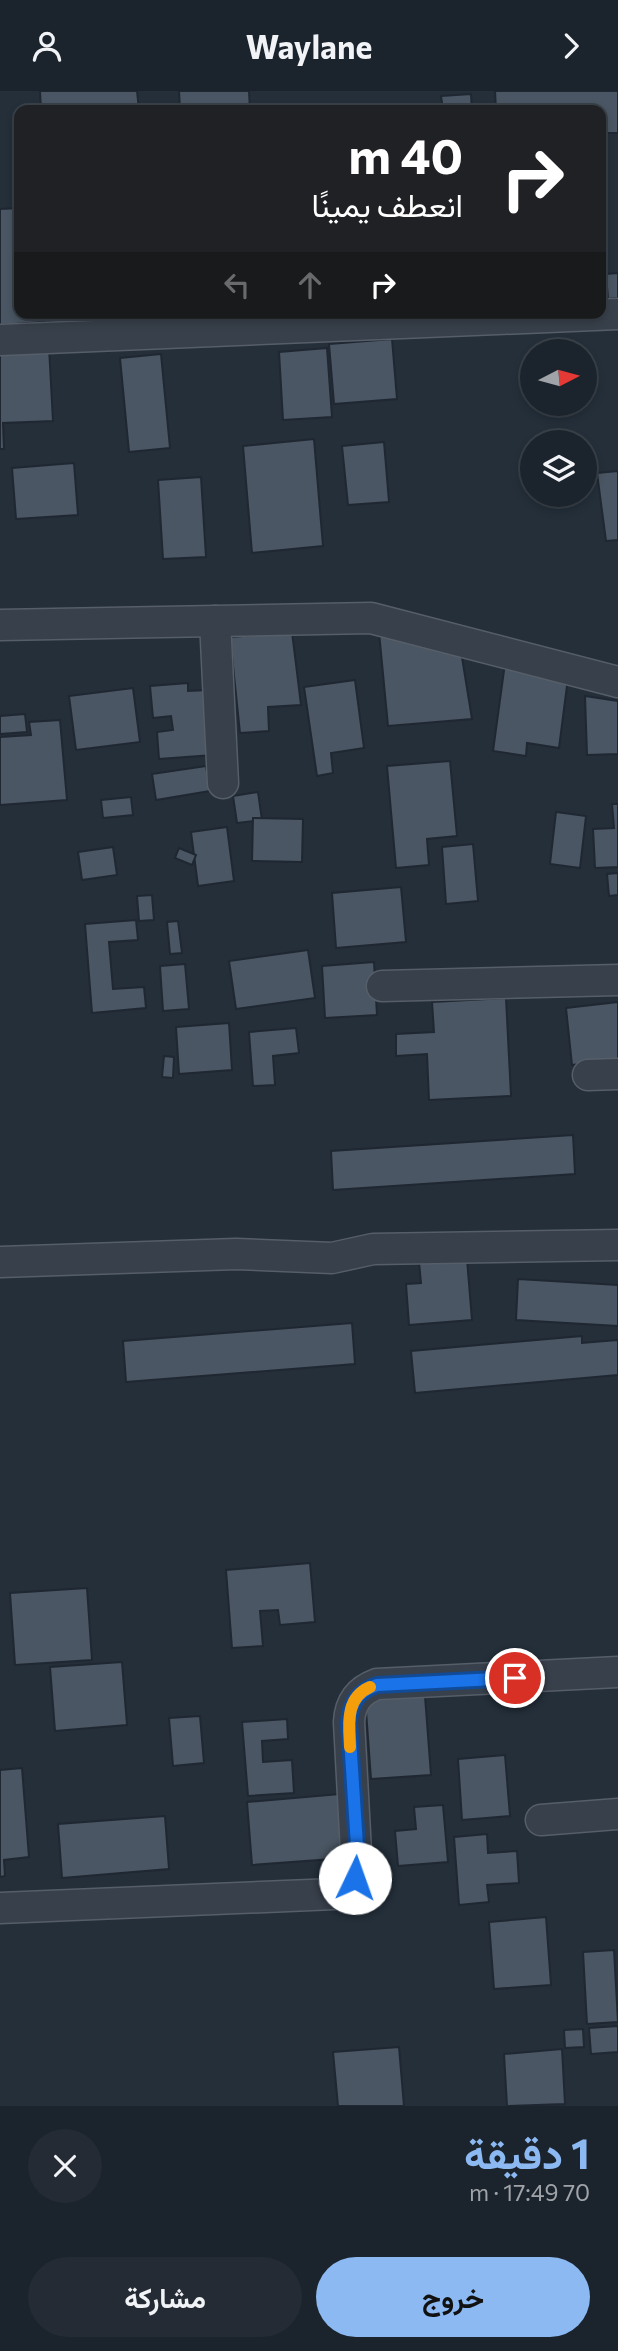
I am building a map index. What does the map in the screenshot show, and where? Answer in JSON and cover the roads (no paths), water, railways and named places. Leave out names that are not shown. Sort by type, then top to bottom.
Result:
[{"type":"street","points":[[0,340],[499,319]]},
{"type":"street","points":[[0,625],[371,618],[618,682]]},
{"type":"street","points":[[215,621],[223,783]]},
{"type":"street","points":[[382,986],[618,980]]},
{"type":"street","points":[[588,1075],[618,1074]]},
{"type":"street","points":[[0,1262],[236,1254],[332,1258],[373,1249],[618,1245]]},
{"type":"street","points":[[0,1908],[335,1894],[343,1891],[355,1878],[358,1861],[349,1712],[358,1695],[366,1688],[377,1685],[618,1672]]},
{"type":"street","points":[[541,1820],[618,1814]]}]
